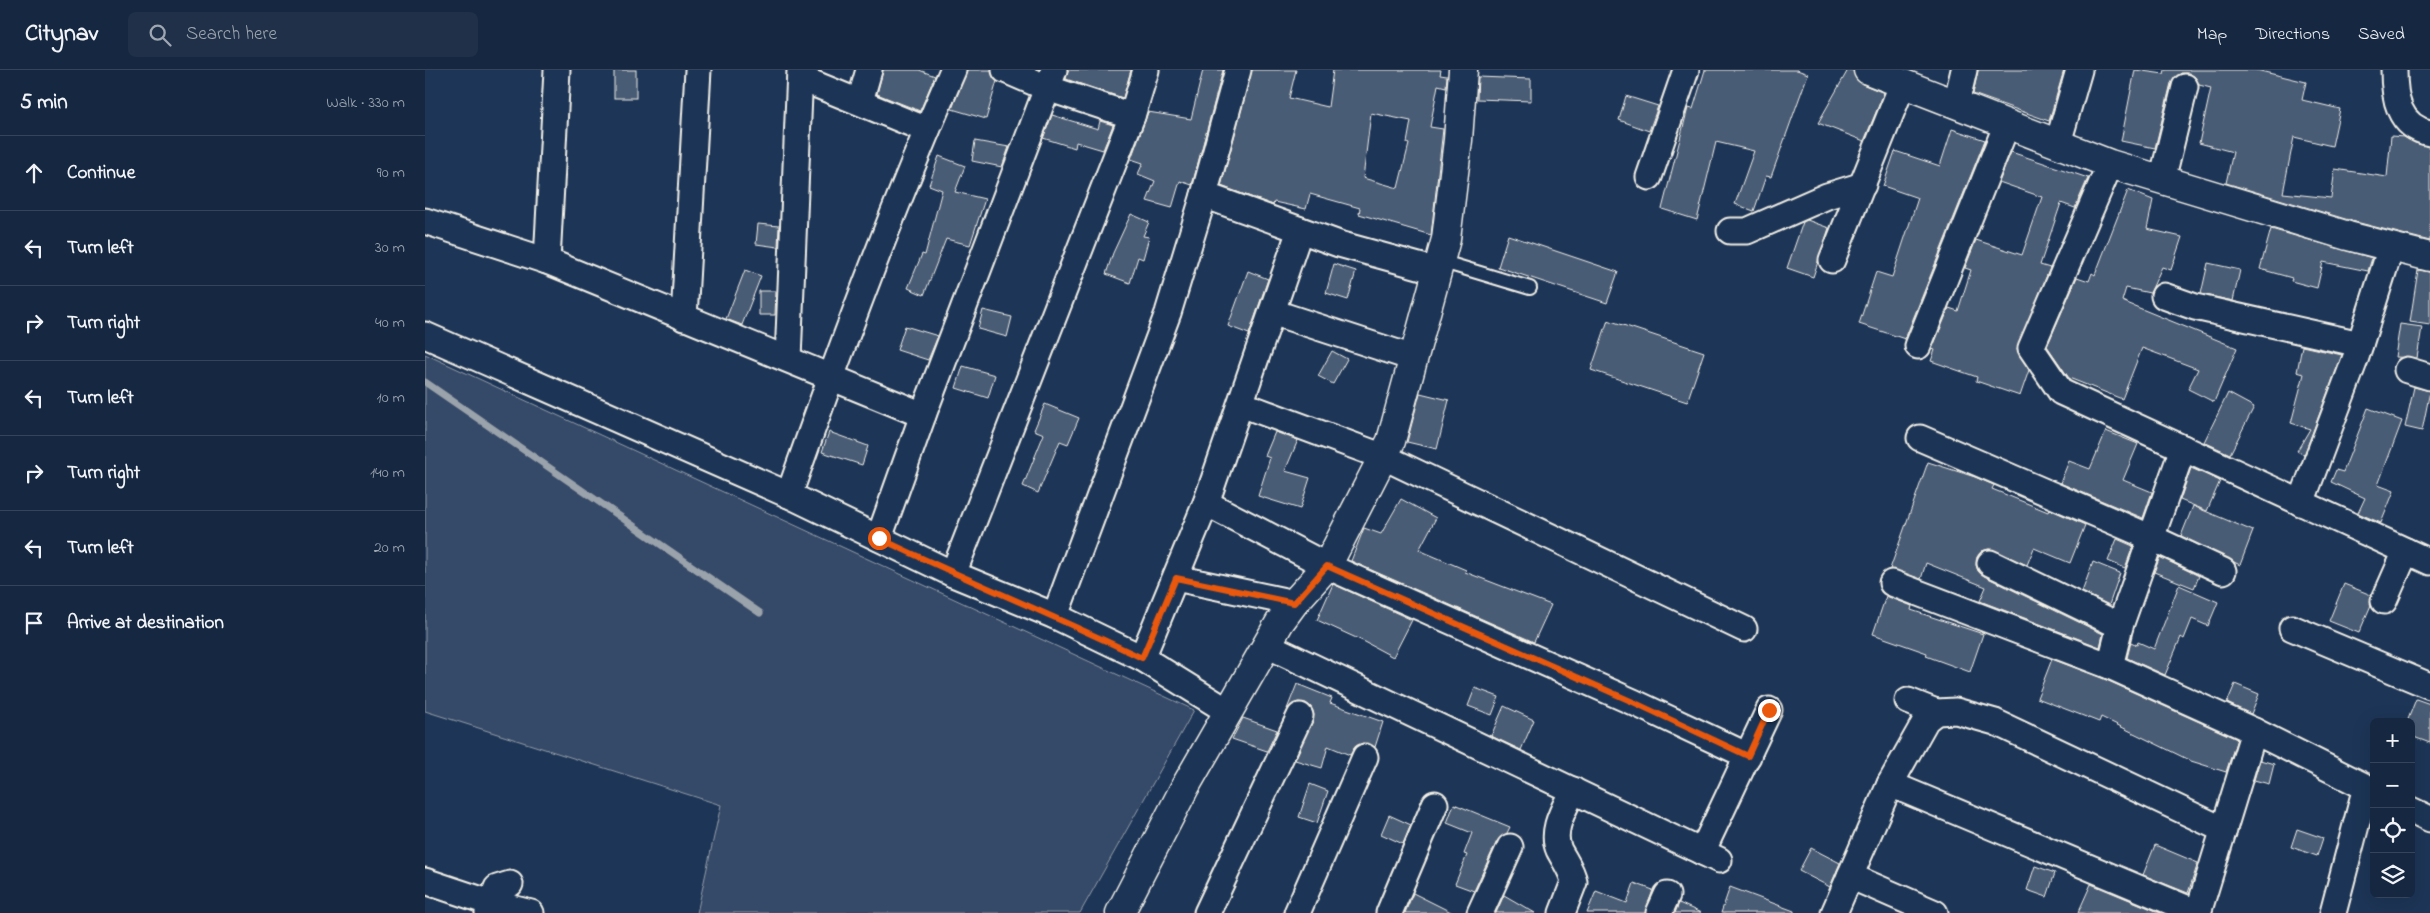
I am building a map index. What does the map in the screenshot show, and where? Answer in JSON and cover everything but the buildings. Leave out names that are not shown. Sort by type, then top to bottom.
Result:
[{"type":"street","points":[[547,261],[557,70]]},
{"type":"street","points":[[684,318],[698,70]]},
{"type":"street","points":[[860,101],[869,70]]},
{"type":"street","points":[[789,496],[831,376],[927,130],[953,70]]},
{"type":"street","points":[[1005,70],[1051,79],[1132,116]]},
{"type":"street","points":[[953,574],[1132,116],[1146,70]]},
{"type":"street","points":[[1055,616],[1168,313],[1204,195],[1238,70]]},
{"type":"street","points":[[1121,913],[1185,787],[1267,645],[1294,603],[1327,566],[1391,441],[1446,239],[1463,70]]},
{"type":"street","points":[[1649,177],[1686,70]]},
{"type":"street","points":[[1868,70],[2110,164],[2391,248],[2430,257]]},
{"type":"street","points":[[1956,104],[1964,70]]},
{"type":"street","points":[[2058,144],[2079,70]]},
{"type":"street","points":[[2394,70],[2394,95],[2401,112],[2408,122],[2420,132],[2430,133]]},
{"type":"street","points":[[788,359],[800,74],[927,130]]},
{"type":"street","points":[[879,538],[923,415],[1051,79]]},
{"type":"street","points":[[1832,260],[1903,84]]},
{"type":"street","points":[[2163,180],[2185,87]]},
{"type":"street","points":[[1918,346],[2007,124]]},
{"type":"street","points":[[2110,164],[2031,348],[2061,392],[2430,562]]},
{"type":"street","points":[[1730,231],[1747,231],[1827,196],[1863,184]]},
{"type":"street","points":[[1204,195],[1339,244],[1438,266]]},
{"type":"street","points":[[425,221],[547,261],[923,415]]},
{"type":"street","points":[[1142,658],[1206,503],[1300,230]]},
{"type":"street","points":[[2301,503],[2360,344],[2391,248]]},
{"type":"street","points":[[2164,296],[2195,307],[2360,344]]},
{"type":"street","points":[[1272,312],[1413,358]]},
{"type":"street","points":[[425,335],[789,496],[953,574],[1055,616],[1142,658],[1229,712]]},
{"type":"street","points":[[1241,404],[1383,457],[1744,629]]},
{"type":"street","points":[[1920,438],[2152,538],[2223,571]]},
{"type":"street","points":[[2110,666],[2120,626],[2183,448]]},
{"type":"street","points":[[1206,503],[1327,566],[1633,702],[1748,756]]},
{"type":"street","points":[[2384,601],[2406,551]]},
{"type":"street","points":[[1990,563],[2120,626]]},
{"type":"street","points":[[1176,578],[1294,603]]},
{"type":"street","points":[[1892,583],[2110,666],[2254,731],[2370,789],[2333,913]]},
{"type":"street","points":[[2292,628],[2430,686]]},
{"type":"street","points":[[1267,645],[1711,856],[1748,756],[1769,710]]},
{"type":"street","points":[[1908,700],[1936,712],[1956,711],[1995,722],[2224,830]]},
{"type":"street","points":[[1834,913],[1890,784],[1926,720],[1936,712]]},
{"type":"street","points":[[1207,913],[1300,716]]},
{"type":"street","points":[[1890,784],[2198,913],[2254,731]]},
{"type":"street","points":[[1297,913],[1365,756]]},
{"type":"street","points":[[1562,913],[1574,882],[1558,848],[1556,836],[1557,827],[1573,790]]},
{"type":"street","points":[[1389,913],[1435,804]]},
{"type":"street","points":[[2415,812],[2430,819]]},
{"type":"street","points":[[1480,913],[1510,847]]},
{"type":"street","points":[[1850,876],[1923,911]]},
{"type":"street","points":[[425,881],[490,908],[531,913]]},
{"type":"street","points":[[490,908],[497,888],[510,884]]},
{"type":"lane","points":[[1438,266],[1530,288]]},
{"type":"shaded area","points":[[425,354],[1194,710],[1080,913],[697,913],[721,805],[425,711]]},
{"type":"waterway","points":[[425,382],[760,613]]},
{"type":"route","points":[[879,538],[953,574],[1055,616],[1142,658],[1176,578],[1294,603],[1327,566],[1633,702],[1748,756],[1769,710]]}]
